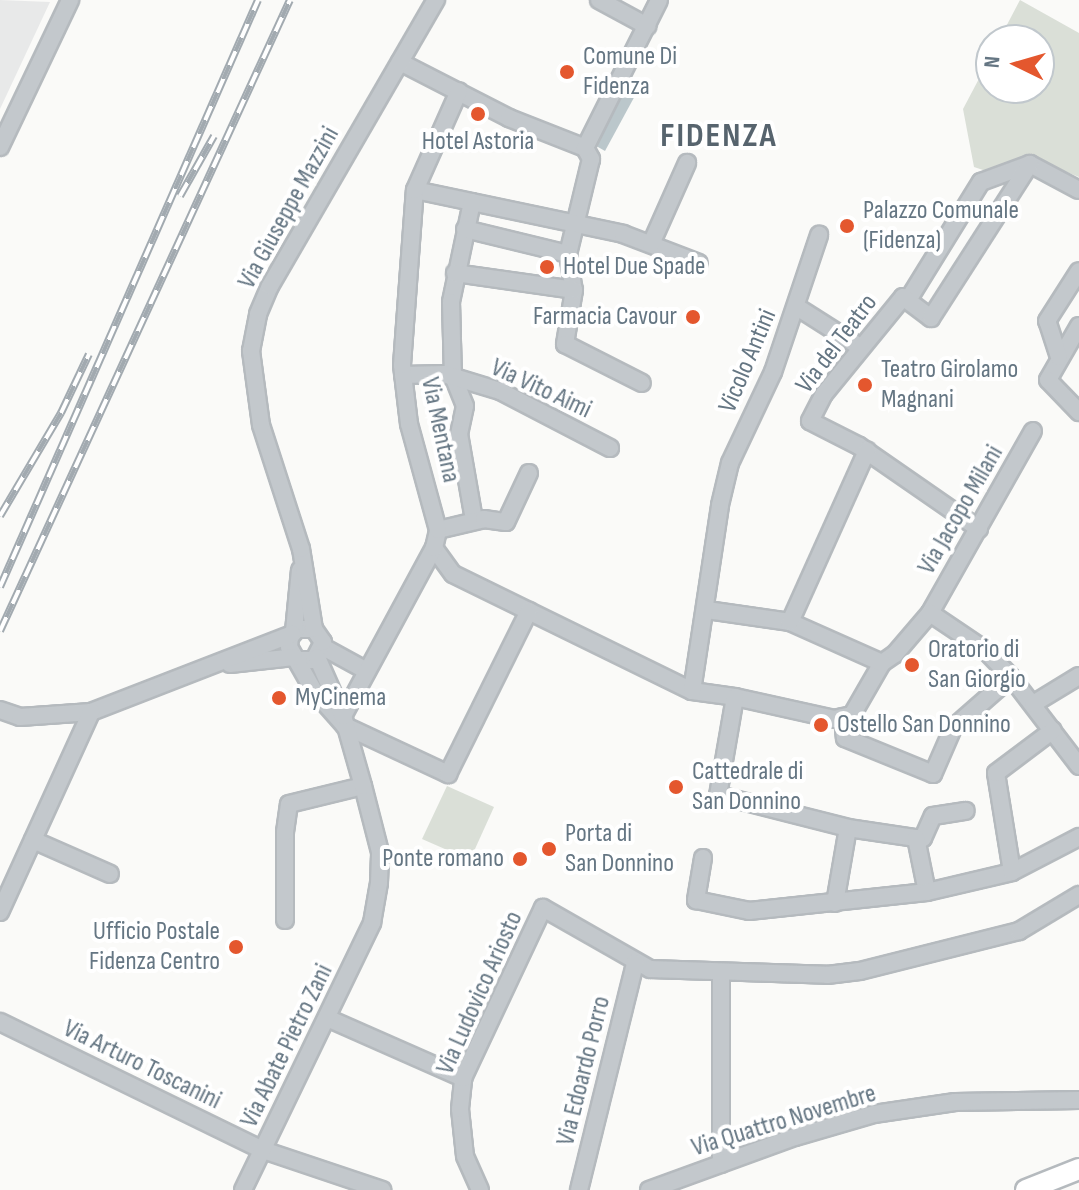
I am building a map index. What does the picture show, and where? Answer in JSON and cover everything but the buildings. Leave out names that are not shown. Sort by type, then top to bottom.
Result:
[{"type":"main road","points":[[1026,1190],[1079,1169]]},
{"type":"street","points":[[0,147],[70,0]]},
{"type":"street","name":"Via Giuseppe Mazzini","points":[[301,549],[261,425],[251,351],[258,314],[270,286],[436,0]]},
{"type":"street","points":[[599,0],[647,26]]},
{"type":"street","points":[[585,148],[659,0]]},
{"type":"street","points":[[400,62],[509,118],[585,148],[591,159],[568,254],[574,290],[565,344],[642,383]]},
{"type":"street","name":"Via Mentana","points":[[344,721],[367,671],[434,548],[438,530],[409,424],[403,375],[415,190],[459,91]]},
{"type":"street","points":[[651,244],[687,163]]},
{"type":"street","points":[[906,299],[931,318],[1030,164],[1079,190]]},
{"type":"street","name":"Via del Teatro","points":[[867,451],[810,421],[824,394],[860,347],[906,299],[981,182],[1030,164]]},
{"type":"street","points":[[415,190],[623,234],[699,263]]},
{"type":"street","points":[[472,202],[455,273],[453,376],[465,406],[459,434],[474,520]]},
{"type":"street","points":[[465,229],[568,254]]},
{"type":"street","name":"Vicolo Antini","points":[[692,691],[707,610],[720,505],[730,463],[773,372],[819,235]]},
{"type":"street","points":[[1059,357],[1047,321],[1079,271]]},
{"type":"street","points":[[455,273],[574,290]]},
{"type":"street","points":[[797,307],[860,347]]},
{"type":"street","points":[[1079,326],[1048,380],[1079,412]]},
{"type":"street","name":"Via Vito Aimi","points":[[403,375],[453,376],[500,391],[610,448]]},
{"type":"street","name":"Via Jacopo Milani","points":[[843,717],[852,715],[882,663],[895,654],[930,613],[1033,431]]},
{"type":"street","points":[[790,622],[867,451],[979,529]]},
{"type":"street","points":[[438,530],[474,520],[506,522],[529,473]]},
{"type":"street","points":[[434,548],[453,574],[692,691],[735,697],[834,719],[843,717],[845,738],[933,774],[953,728],[1011,677]]},
{"type":"street","points":[[285,920],[285,832],[289,804],[363,786],[320,652],[322,638],[314,629],[301,549]]},
{"type":"street","points":[[301,549],[289,647],[314,691],[344,721],[448,774],[529,611]]},
{"type":"street","points":[[707,610],[790,622],[882,663]]},
{"type":"street","points":[[930,613],[985,650],[1011,677],[1077,761]]},
{"type":"street","points":[[0,710],[20,717],[91,712],[213,667],[304,627],[314,629]]},
{"type":"street","points":[[320,652],[367,671]]},
{"type":"street","points":[[213,667],[295,658],[307,662],[320,652]]},
{"type":"street","points":[[1033,704],[1079,676]]},
{"type":"street","points":[[735,697],[718,795],[848,828],[916,838],[923,838],[933,816],[966,811]]},
{"type":"street","points":[[0,912],[91,712]]},
{"type":"street","points":[[1012,872],[996,773],[1053,730]]},
{"type":"street","name":"Via Abate Pietro Zani","points":[[243,1190],[372,923],[380,852],[363,786]]},
{"type":"street","points":[[835,903],[848,828]]},
{"type":"street","points":[[703,858],[696,900],[749,911],[927,892],[1012,872],[1079,837]]},
{"type":"street","points":[[916,838],[927,892]]},
{"type":"street","points":[[33,840],[110,874]]},
{"type":"street","points":[[635,963],[650,969],[721,974],[827,975],[860,971],[1019,931],[1079,895]]},
{"type":"street","name":"Via Ludovico Ariosto","points":[[480,1190],[465,1156],[460,1109],[463,1078],[543,908],[635,963]]},
{"type":"street","name":"Via Edoardo Porro","points":[[579,1190],[635,963]]},
{"type":"street","points":[[721,974],[721,1164]]},
{"type":"street","points":[[327,1018],[463,1078]]},
{"type":"street","name":"Via Arturo Toscanini","points":[[0,1022],[263,1150],[382,1190]]},
{"type":"street","name":"Via Quattro Novembre","points":[[649,1190],[874,1114],[955,1102],[1079,1100]]},
{"type":"shaded area","points":[[0,0],[50,2],[0,109]]},
{"type":"shaded area","points":[[1020,0],[1079,33],[1079,177],[1027,156],[986,171],[974,167],[963,109],[975,86],[975,104],[1055,104],[1055,24],[1007,24]]},
{"type":"shaded area","points":[[623,85],[637,92],[605,151],[591,143]]},
{"type":"shaded area","points":[[447,786],[494,807],[470,860],[422,839]]},
{"type":"railway","points":[[0,587],[258,0]]},
{"type":"railway","points":[[0,631],[290,0]]},
{"type":"railway","points":[[180,196],[214,136]]},
{"type":"railway","points":[[0,516],[61,413],[89,354]]},
{"type":"place","name":"Comune Di Fidenza","points":[[567,72]]},
{"type":"place","name":"Hotel Astoria","points":[[478,114]]},
{"type":"place","name":"Palazzo Comunale (Fidenza)","points":[[847,226]]},
{"type":"place","name":"Hotel Due Spade","points":[[547,267]]},
{"type":"place","name":"Farmacia Cavour","points":[[693,317]]},
{"type":"place","name":"Teatro Girolamo Magnani","points":[[865,385]]},
{"type":"place","name":"Oratorio di San Giorgio","points":[[912,665]]},
{"type":"place","name":"MyCinema","points":[[279,698]]},
{"type":"place","name":"Ostello San Donnino","points":[[821,725]]},
{"type":"place","name":"Cattedrale di San Donnino","points":[[676,787]]},
{"type":"place","name":"Porta di San Donnino","points":[[549,849]]},
{"type":"place","name":"Ponte romano","points":[[520,859]]},
{"type":"place","name":"Ufficio Postale Fidenza Centro","points":[[236,947]]},
{"type":"district","name":"FIDENZA","points":[[719,136]]}]
